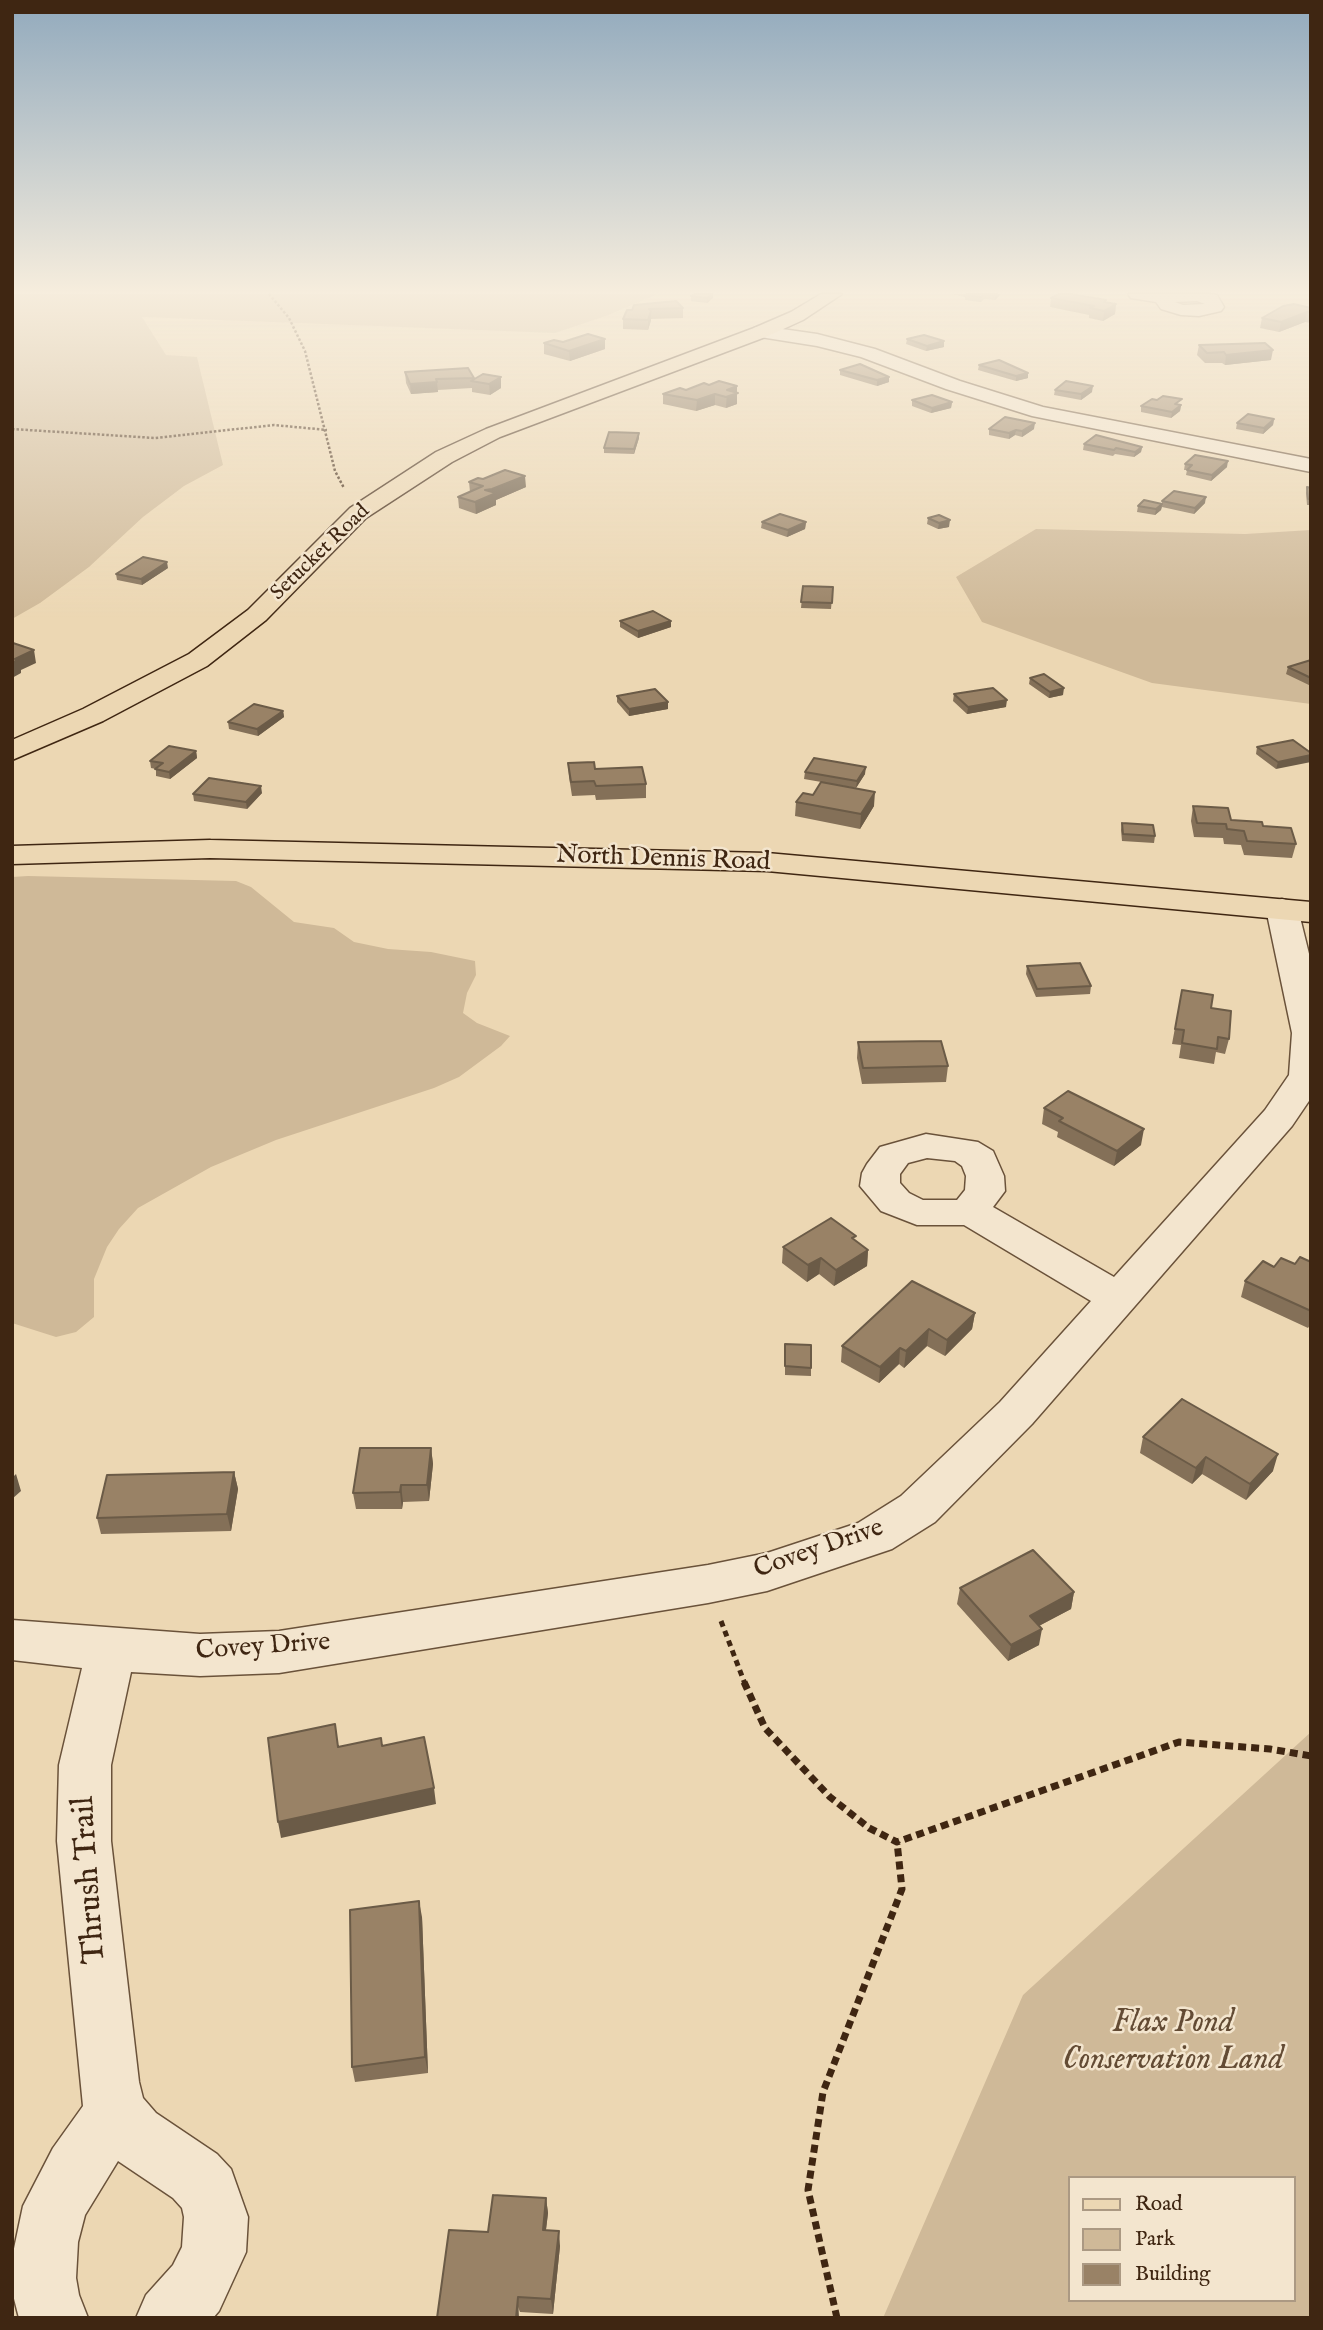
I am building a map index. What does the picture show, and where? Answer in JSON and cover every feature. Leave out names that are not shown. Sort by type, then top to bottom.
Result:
[{"type":"main road","name":"Setucket Road","points":[[12,751],[136,694],[198,660],[233,636],[269,604],[343,526],[370,504],[444,457],[493,433],[573,403]]},
{"type":"main road","name":"North Dennis Road","points":[[12,855],[210,849],[767,862],[1296,911]]},
{"type":"street","points":[[1009,403],[1039,412],[1311,466]]},
{"type":"street","name":"Covey Drive","points":[[12,1640],[111,1650],[201,1654],[279,1652],[708,1584],[767,1572],[875,1536],[918,1509],[1016,1413],[1279,1118],[1307,1076],[1310,1033],[1296,911]]},
{"type":"street","points":[[970,1211],[1119,1299]]},
{"type":"street","name":"Thrush Trail","points":[[111,1650],[85,1765],[84,1841],[109,2082],[115,2113]]},
{"type":"street","points":[[55,2318],[47,2309],[43,2277],[46,2242],[55,2206],[75,2171],[115,2113],[134,2135],[195,2176],[209,2190],[216,2217],[214,2252],[196,2288],[169,2318]]},
{"type":"path","points":[[317,403],[327,430],[335,471],[342,487],[370,504]]},
{"type":"path","points":[[12,429],[155,438],[274,425],[327,430]]},
{"type":"path","points":[[708,1584],[736,1664],[765,1728],[830,1797],[869,1828],[897,1842],[1179,1742],[1257,1747],[1311,1756]]},
{"type":"path","points":[[836,2318],[808,2190],[823,2092],[902,1888],[897,1842]]},
{"type":"green space","points":[[12,403],[208,403],[223,465],[184,486],[143,517],[89,567],[40,603],[12,619]]},
{"type":"green space","points":[[1036,529],[1245,534],[1311,530],[1311,704],[1152,683],[982,622],[956,577]]},
{"type":"green space","points":[[12,877],[236,881],[251,887],[294,922],[334,928],[354,942],[475,961],[476,975],[467,993],[463,1013],[477,1023],[510,1036],[501,1046],[459,1077],[434,1088],[276,1140],[211,1167],[138,1208],[107,1247],[94,1279],[94,1317],[76,1332],[56,1337],[12,1323]]},
{"type":"green space","name":"Flax Pond Conservation Land","points":[[1311,1732],[1311,2318],[883,2318],[1023,1995]]},
{"type":"building","points":[[919,403],[950,403],[932,408]]},
{"type":"building","points":[[1146,403],[1181,405],[1172,412],[1141,406]]},
{"type":"building","points":[[1248,414],[1274,419],[1264,428],[1237,423]]},
{"type":"building","points":[[1005,417],[1035,423],[1022,431],[1009,433],[989,429]]},
{"type":"building","points":[[609,432],[639,433],[634,449],[604,448]]},
{"type":"building","points":[[1096,435],[1142,447],[1135,452],[1084,444]]},
{"type":"building","points":[[1195,455],[1228,461],[1212,475],[1187,470],[1192,465],[1185,464]]},
{"type":"building","points":[[505,470],[525,476],[485,490],[496,493],[475,502],[458,497],[483,486],[469,482]]},
{"type":"building","points":[[1307,487],[1311,488],[1311,499],[1308,499]]},
{"type":"building","points":[[1174,491],[1206,497],[1195,508],[1162,501]]},
{"type":"building","points":[[1144,500],[1162,504],[1156,509],[1138,506]]},
{"type":"building","points":[[780,514],[806,522],[788,530],[762,522]]},
{"type":"building","points":[[939,515],[950,520],[939,523],[928,518]]},
{"type":"building","points":[[143,557],[167,562],[141,579],[116,574]]},
{"type":"building","points":[[803,586],[833,587],[832,603],[801,602]]},
{"type":"building","points":[[653,611],[671,621],[638,631],[620,621]]},
{"type":"building","points":[[13,643],[34,650],[12,663]]},
{"type":"building","points":[[1311,660],[1311,678],[1288,667]]},
{"type":"building","points":[[1044,674],[1064,688],[1050,692],[1030,678]]},
{"type":"building","points":[[993,688],[1007,700],[968,707],[954,694]]},
{"type":"building","points":[[655,689],[668,702],[629,709],[617,696]]},
{"type":"building","points":[[254,704],[283,711],[257,729],[228,722]]},
{"type":"building","points":[[1293,740],[1311,755],[1278,762],[1257,747]]},
{"type":"building","points":[[169,746],[196,751],[169,772],[155,769],[163,763],[150,761]]},
{"type":"building","points":[[814,758],[866,767],[857,781],[805,772]]},
{"type":"building","points":[[594,762],[595,769],[642,767],[646,784],[596,786],[594,781],[571,782],[568,763]]},
{"type":"building","points":[[209,778],[261,786],[246,802],[193,794]]},
{"type":"building","points":[[821,782],[875,792],[861,814],[796,802],[803,793],[813,795]]},
{"type":"building","points":[[1193,806],[1228,808],[1231,820],[1262,822],[1263,826],[1291,828],[1296,844],[1247,841],[1244,831],[1227,829],[1226,824],[1197,823]]},
{"type":"building","points":[[1122,823],[1153,825],[1155,836],[1123,834]]},
{"type":"building","points":[[1080,963],[1091,986],[1037,989],[1027,966]]},
{"type":"building","points":[[1182,990],[1213,995],[1211,1008],[1231,1011],[1229,1039],[1218,1037],[1217,1049],[1182,1043],[1184,1030],[1175,1029]]},
{"type":"building","points":[[941,1041],[948,1066],[863,1068],[858,1042]]},
{"type":"building","points":[[1068,1091],[1144,1129],[1117,1151],[1059,1121],[1063,1118],[1044,1108]]},
{"type":"building","points":[[831,1218],[856,1236],[852,1238],[868,1250],[836,1270],[821,1258],[808,1265],[783,1247]]},
{"type":"building","points":[[1300,1257],[1311,1262],[1311,1311],[1245,1281],[1263,1261],[1274,1267],[1281,1258],[1295,1264]]},
{"type":"building","points":[[912,1281],[975,1313],[947,1340],[929,1329],[906,1351],[900,1348],[880,1367],[842,1346]]},
{"type":"building","points":[[785,1344],[811,1345],[811,1368],[785,1366]]},
{"type":"building","points":[[1182,1399],[1278,1454],[1250,1484],[1206,1457],[1196,1468],[1143,1437]]},
{"type":"building","points":[[360,1448],[431,1448],[427,1485],[401,1485],[400,1492],[353,1493]]},
{"type":"building","points":[[234,1472],[227,1514],[97,1518],[107,1475]]},
{"type":"building","points":[[1033,1550],[1074,1592],[1030,1616],[1042,1629],[1011,1645],[960,1588]]},
{"type":"building","points":[[335,1724],[338,1747],[381,1738],[382,1746],[424,1737],[434,1788],[278,1822],[268,1738]]},
{"type":"building","points":[[419,1901],[425,2057],[352,2067],[350,1910]]},
{"type":"building","points":[[493,2195],[546,2198],[543,2230],[559,2231],[551,2299],[518,2297],[516,2318],[437,2318],[449,2230],[488,2232]]}]
